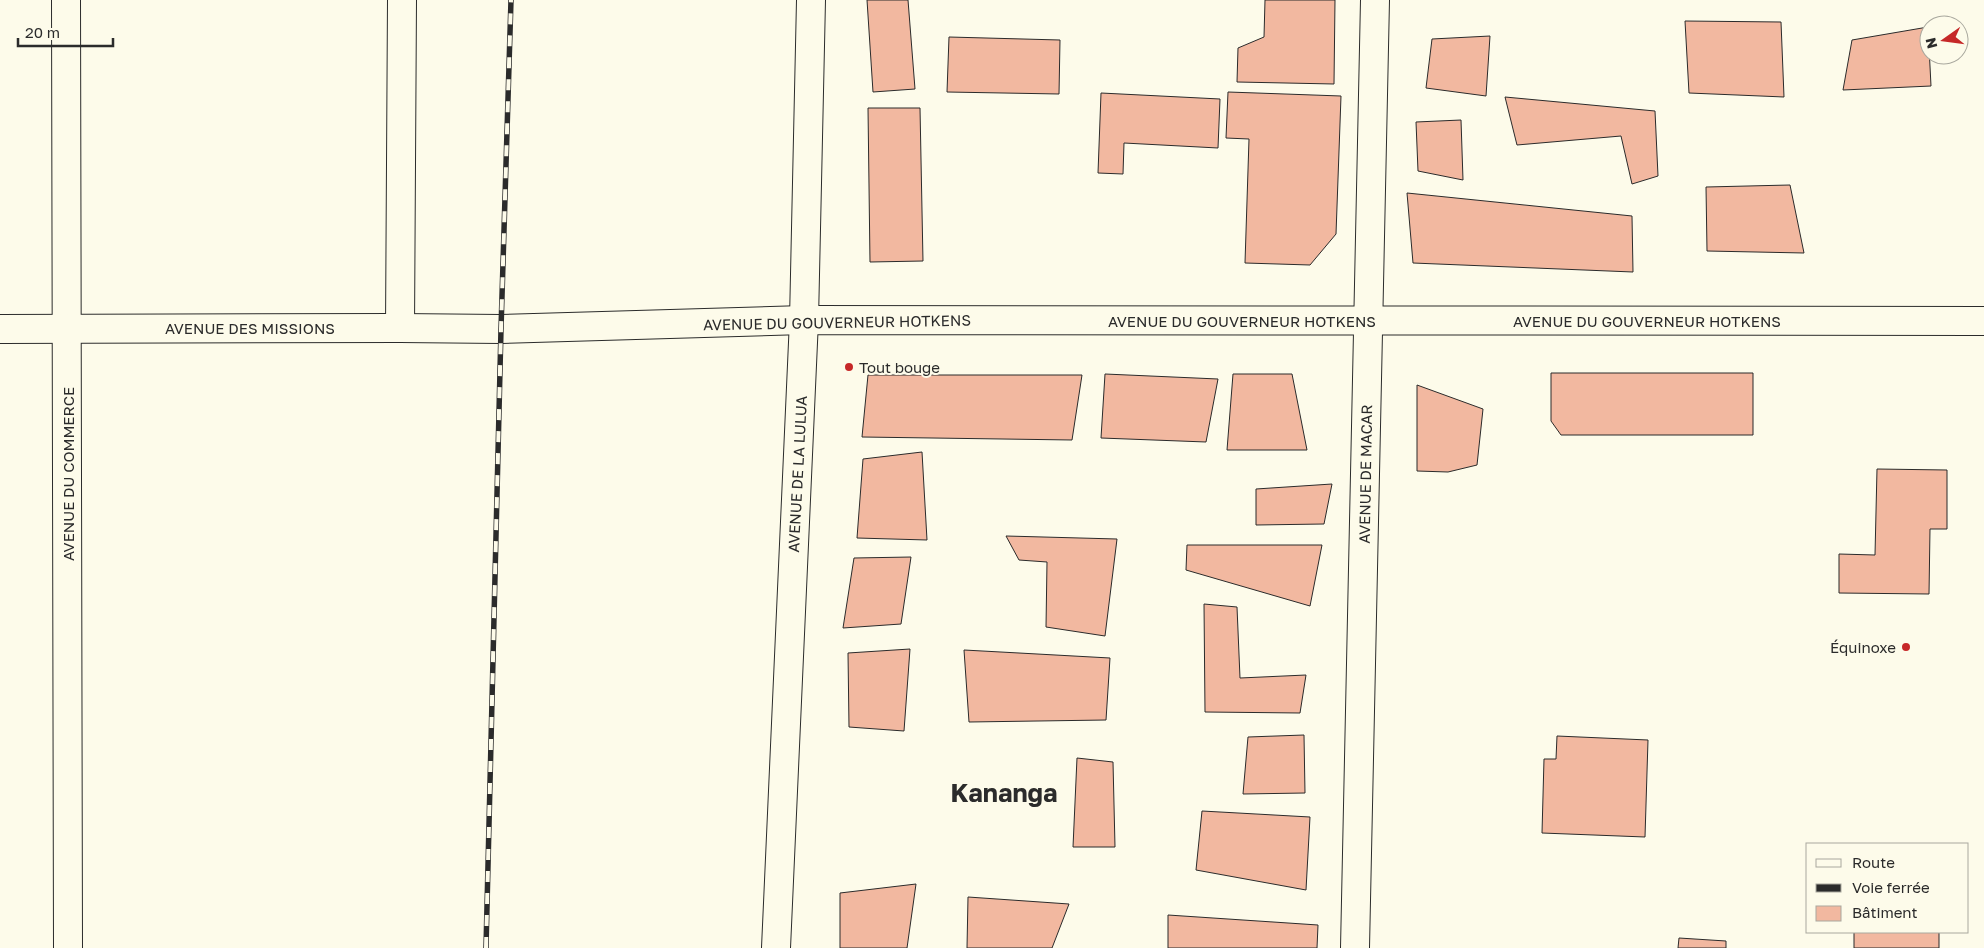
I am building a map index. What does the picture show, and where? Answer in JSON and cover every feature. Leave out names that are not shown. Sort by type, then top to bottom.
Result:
[{"type":"main road","name":"AVENUE DU COMMERCE","points":[[66,0],[68,948]]},
{"type":"main road","points":[[400,328],[402,0]]},
{"type":"main road","name":"AVENUE DE LA LULUA","points":[[776,948],[804,320],[811,0]]},
{"type":"main road","name":"AVENUE DE MACAR","points":[[1355,948],[1376,0]]},
{"type":"main road","name":"AVENUE DU GOUVERNEUR HOTKENS","points":[[500,329],[804,320],[1368,322],[1984,321]]},
{"type":"main road","name":"AVENUE DES MISSIONS","points":[[0,329],[500,329]]},
{"type":"building","points":[[867,0],[908,0],[915,89],[873,92]]},
{"type":"building","points":[[1265,0],[1335,0],[1334,84],[1237,82],[1238,48],[1264,37]]},
{"type":"building","points":[[1685,21],[1781,22],[1784,97],[1689,93]]},
{"type":"building","points":[[1919,29],[1919,65],[1930,65],[1931,86],[1843,90],[1852,40]]},
{"type":"building","points":[[1490,36],[1486,96],[1426,88],[1432,39]]},
{"type":"building","points":[[949,37],[1060,40],[1059,94],[947,92]]},
{"type":"building","points":[[1228,92],[1341,96],[1336,234],[1310,265],[1245,263],[1249,139],[1226,138]]},
{"type":"building","points":[[1101,93],[1220,99],[1218,148],[1124,143],[1123,174],[1098,173]]},
{"type":"building","points":[[1505,97],[1655,111],[1658,176],[1632,184],[1621,136],[1517,145]]},
{"type":"building","points":[[868,108],[920,108],[923,261],[870,262]]},
{"type":"building","points":[[1461,120],[1463,180],[1418,171],[1416,122]]},
{"type":"building","points":[[1790,185],[1804,253],[1707,251],[1706,187]]},
{"type":"building","points":[[1407,193],[1632,216],[1633,272],[1413,263]]},
{"type":"building","points":[[1551,373],[1753,373],[1753,435],[1561,435],[1551,421]]},
{"type":"building","points":[[1105,374],[1218,379],[1206,442],[1101,438]]},
{"type":"building","points":[[1233,374],[1292,374],[1307,450],[1227,450]]},
{"type":"building","points":[[868,375],[1082,375],[1072,440],[862,437]]},
{"type":"building","points":[[1417,385],[1483,409],[1477,465],[1448,472],[1417,471]]},
{"type":"building","points":[[922,452],[927,540],[857,538],[863,459]]},
{"type":"building","points":[[1877,469],[1947,470],[1947,529],[1930,529],[1929,594],[1839,593],[1839,554],[1875,555]]},
{"type":"building","points":[[1332,484],[1324,524],[1256,525],[1256,489]]},
{"type":"building","points":[[1006,536],[1117,539],[1105,636],[1046,627],[1047,562],[1019,560]]},
{"type":"building","points":[[1187,545],[1322,545],[1310,606],[1186,570]]},
{"type":"building","points":[[911,557],[901,624],[843,628],[854,558]]},
{"type":"building","points":[[1204,604],[1237,607],[1240,678],[1306,675],[1300,713],[1205,712]]},
{"type":"building","points":[[910,649],[904,731],[849,727],[848,653]]},
{"type":"building","points":[[964,650],[1110,658],[1106,720],[969,722]]},
{"type":"building","points":[[1304,735],[1305,793],[1243,794],[1248,737]]},
{"type":"building","points":[[1557,736],[1648,740],[1645,837],[1542,833],[1544,759],[1556,759]]},
{"type":"building","points":[[1077,758],[1113,762],[1115,847],[1073,847]]},
{"type":"building","points":[[1202,811],[1310,817],[1306,890],[1196,870]]},
{"type":"building","points":[[916,884],[907,948],[840,948],[840,893]]},
{"type":"building","points":[[968,897],[1069,904],[1052,948],[967,948]]},
{"type":"building","points":[[1168,915],[1318,925],[1317,948],[1168,948]]},
{"type":"building","points":[[1854,933],[1939,933],[1939,948],[1854,948]]},
{"type":"building","points":[[1679,938],[1726,941],[1726,948],[1678,948]]},
{"type":"railway","points":[[486,948],[511,0]]},
{"type":"place","name":"Tout bouge","points":[[849,367]]},
{"type":"place","name":"Équinoxe","points":[[1906,647]]},
{"type":"district","name":"Kananga","points":[[1004,792]]}]
